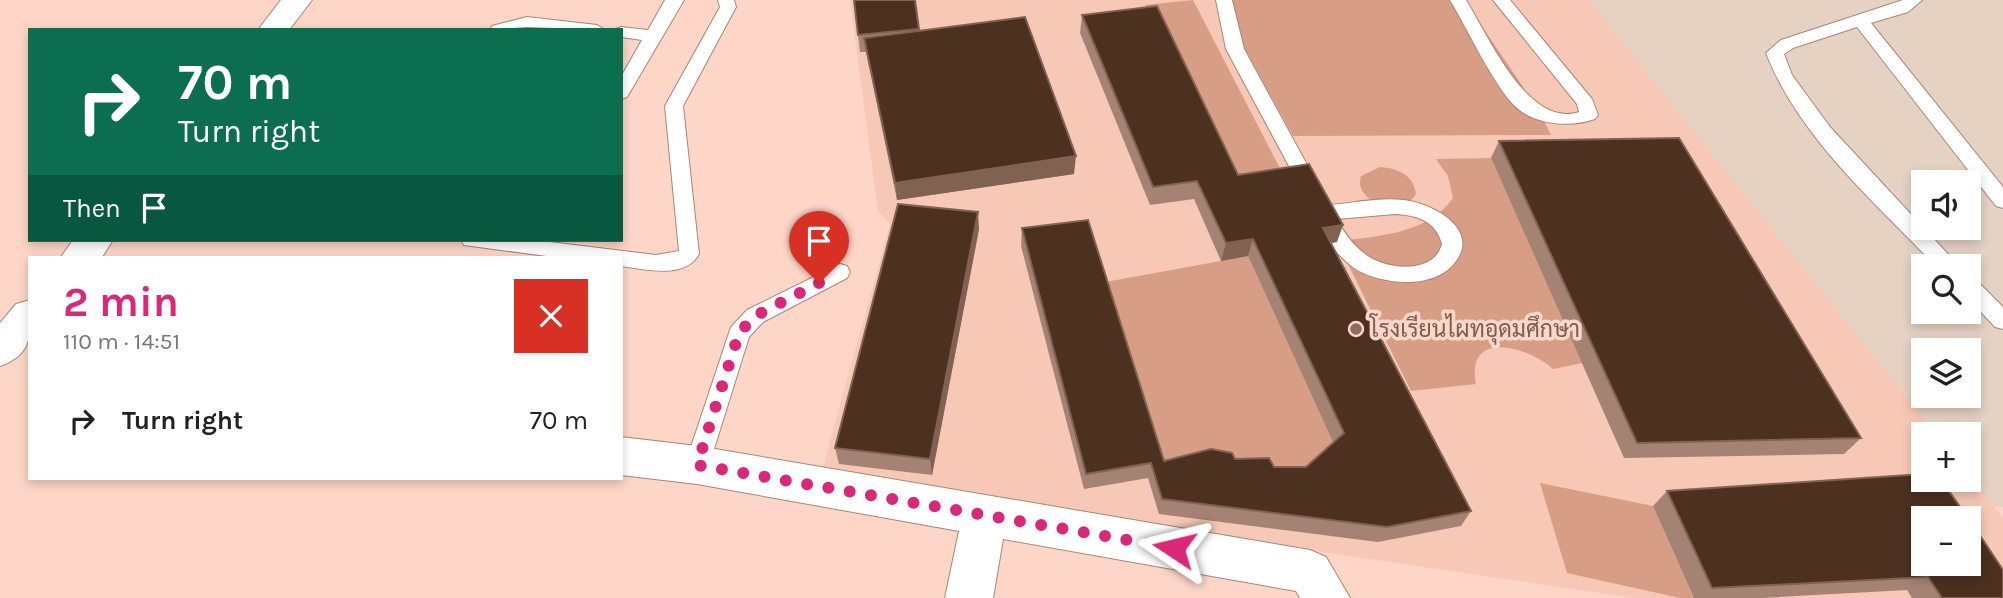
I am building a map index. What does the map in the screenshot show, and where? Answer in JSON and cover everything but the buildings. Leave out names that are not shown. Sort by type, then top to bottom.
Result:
[{"type":"street","points":[[275,28],[297,0]]},
{"type":"street","points":[[81,256],[93,242]]},
{"type":"street","points":[[0,350],[28,317]]},
{"type":"street","points":[[0,357],[28,362]]},
{"type":"street","points":[[623,456],[697,465],[984,516],[1318,585]]},
{"type":"street","points":[[969,598],[984,516]]},
{"type":"lane","points":[[623,87],[676,0]]},
{"type":"lane","points":[[623,258],[667,264],[683,260],[690,254],[674,106],[728,7],[726,0]]},
{"type":"lane","points":[[1224,0],[1236,49],[1324,214],[1340,243],[1364,265],[1388,273],[1419,275],[1441,268],[1451,255],[1452,237],[1443,222],[1423,211],[1390,207],[1324,214]]},
{"type":"lane","points":[[1458,0],[1518,99],[1538,113],[1574,120],[1589,115],[1586,103],[1501,0]]},
{"type":"lane","points":[[1914,0],[1902,8],[1787,44],[1775,53],[1778,68],[1804,108],[1938,254]]},
{"type":"lane","points":[[1861,21],[2003,201]]},
{"type":"lane","points":[[505,28],[527,22],[580,28]]},
{"type":"lane","points":[[623,32],[653,36]]},
{"type":"lane","points":[[487,242],[602,256]]},
{"type":"lane","points":[[697,465],[739,333],[755,316],[840,272]]},
{"type":"lane","points":[[1981,298],[2003,321]]},
{"type":"shaded area","name":"โรงเรียนไผทอุดมศึกษา","points":[[850,0],[1589,0],[1911,403],[1911,408],[1915,408],[1926,422],[1911,422],[1911,492],[1981,490],[2003,518],[2003,598],[1634,598],[820,478],[890,224],[878,211]]},
{"type":"shaded area","points":[[1193,0],[1288,184],[1234,192],[1145,5]]},
{"type":"shaded area","points":[[1218,0],[1464,0],[1538,109],[1551,135],[1293,136]]},
{"type":"shaded area","points":[[1589,0],[2003,0],[2003,507],[1994,507],[1981,490],[1981,422],[1926,422],[1915,408],[1981,408],[1981,338],[1911,338],[1911,403]]},
{"type":"shaded area","points":[[1491,158],[1582,363],[1553,369],[1529,354],[1501,347],[1489,349],[1480,355],[1475,367],[1476,384],[1411,391],[1337,242],[1401,231],[1430,219],[1442,210],[1453,198],[1448,176],[1436,159]]},
{"type":"shaded area","points":[[1380,167],[1393,169],[1408,177],[1416,194],[1410,201],[1381,204],[1364,194],[1360,186],[1361,176]]},
{"type":"shaded area","points":[[1248,256],[1336,448],[1299,482],[1161,476],[1100,283]]},
{"type":"shaded area","points":[[1540,483],[1653,506],[1694,598],[1680,598],[1567,573]]},
{"type":"place","name":"โรงเรียนไผทอุดมศึกษา","points":[[1356,329]]},
{"type":"route","points":[[819,283],[755,316],[739,333],[697,465],[1174,548]]}]
